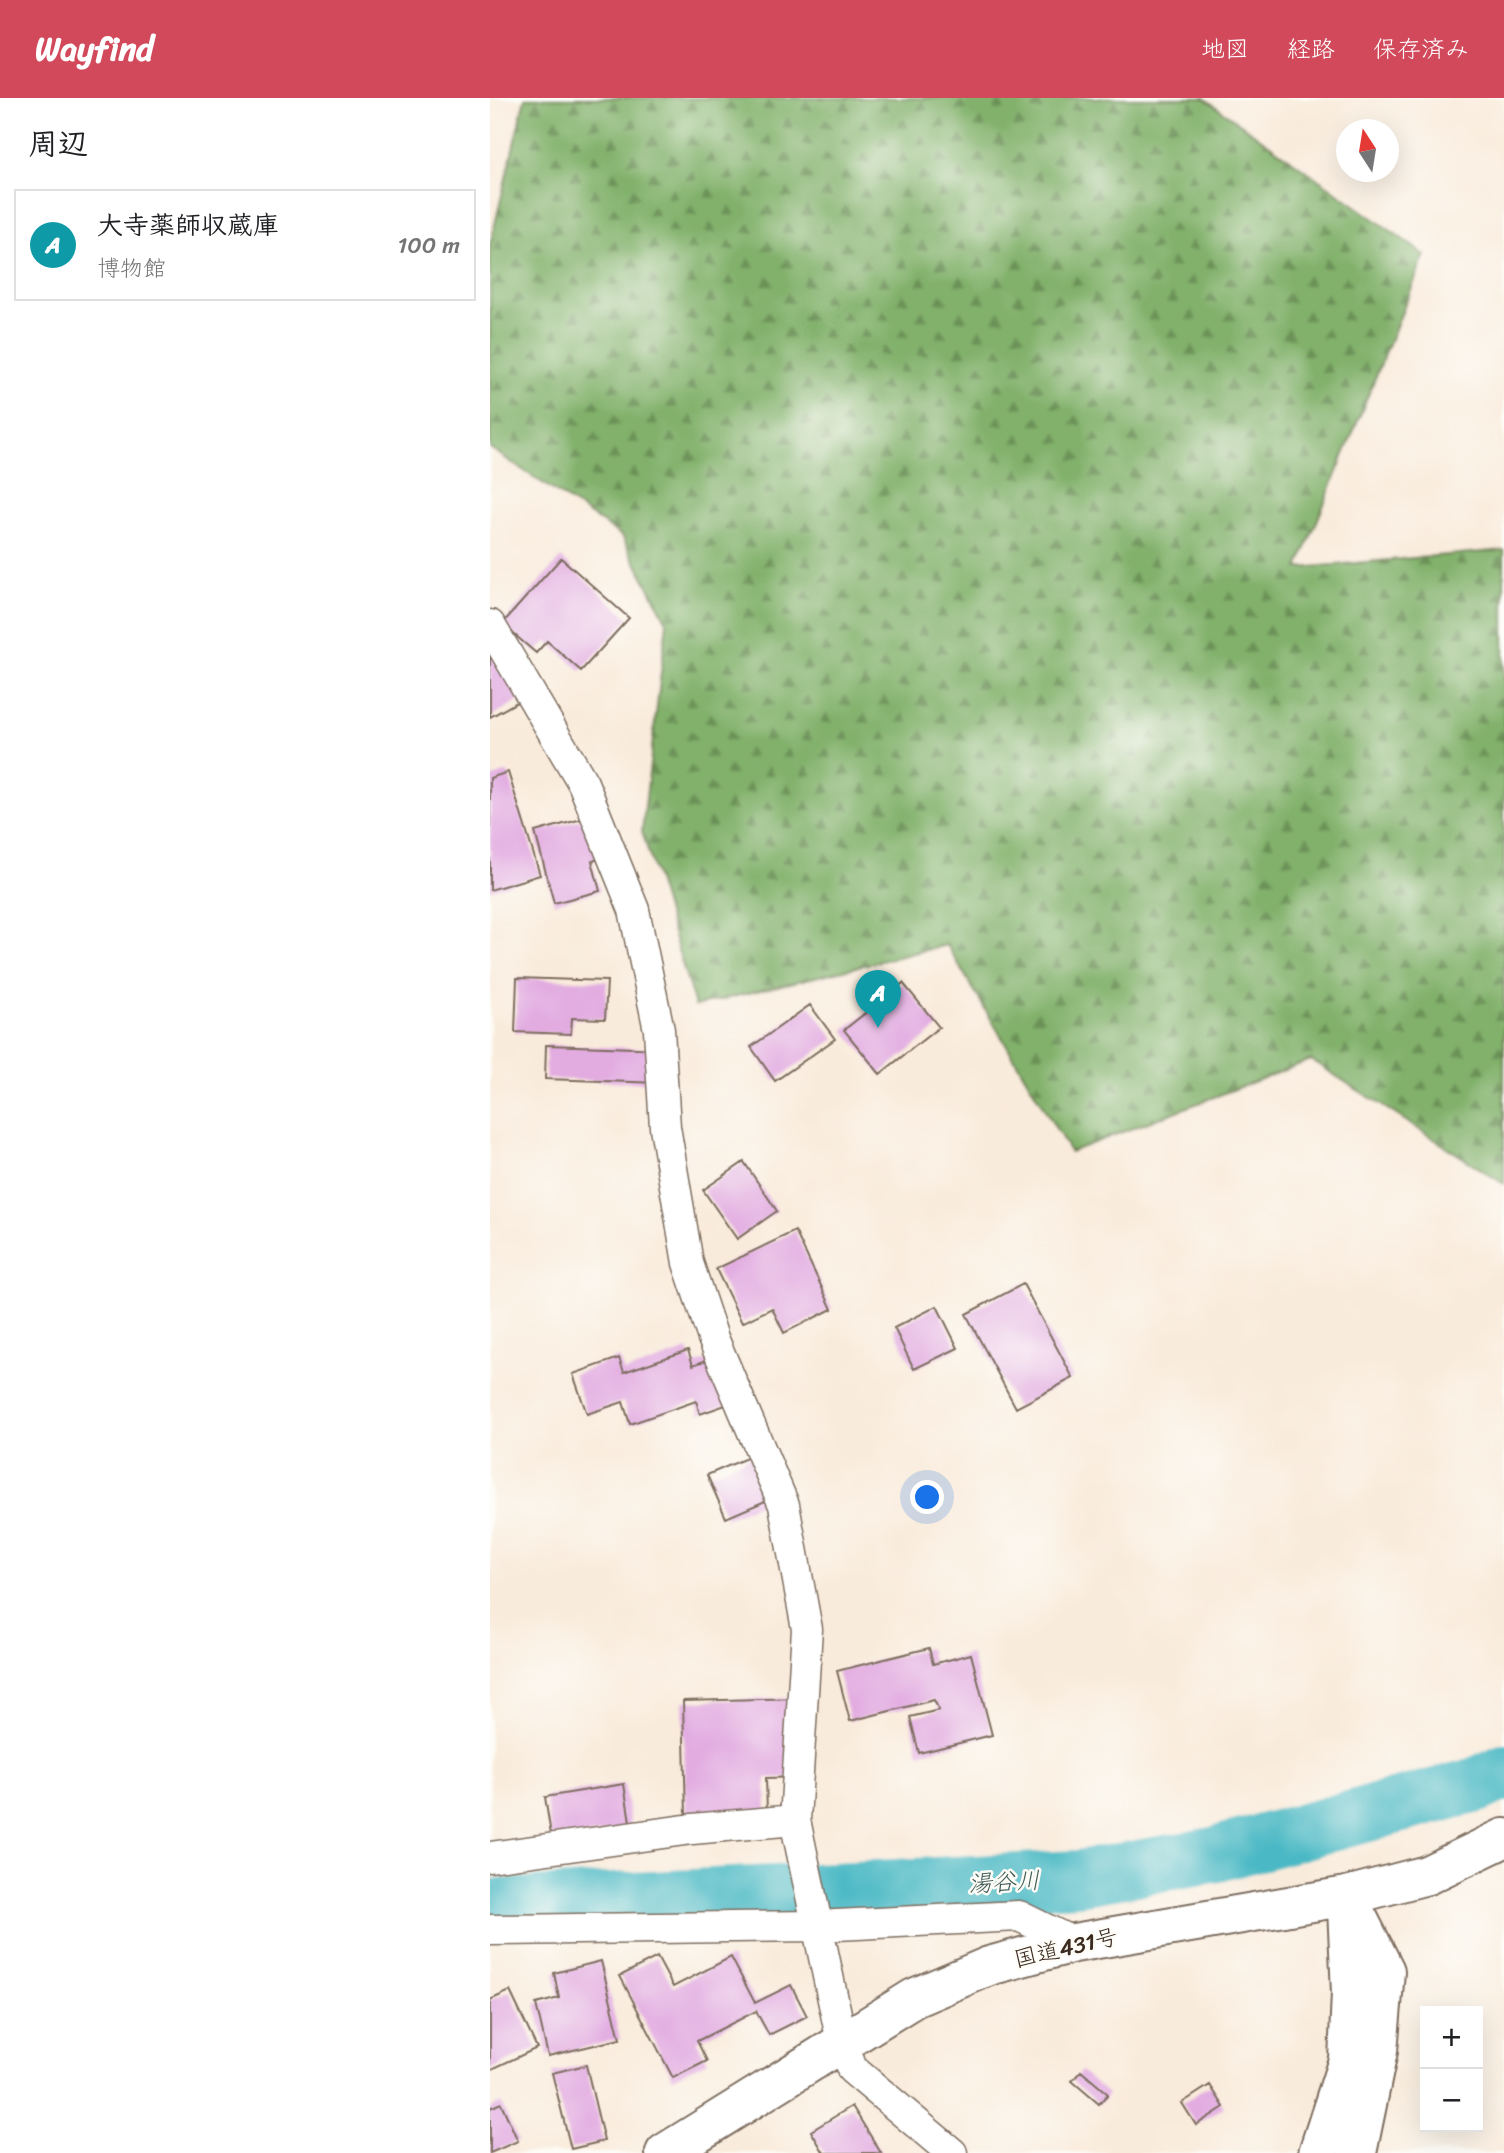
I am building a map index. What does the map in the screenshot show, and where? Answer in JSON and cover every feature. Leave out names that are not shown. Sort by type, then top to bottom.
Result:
[{"type":"highway","name":"国道431号","points":[[664,2153],[914,1998],[989,1966],[1074,1944],[1347,1896],[1427,1875],[1504,1838]]},
{"type":"highway","points":[[1318,2153],[1348,2060],[1351,1993],[1347,1896]]},
{"type":"highway","points":[[1347,1896],[1385,1971],[1378,2051],[1357,2153]]},
{"type":"street","points":[[490,625],[583,783],[634,910],[659,1030],[665,1127],[688,1263],[713,1338],[784,1505],[807,1629],[795,1820],[842,2042],[852,2069],[952,2153]]},
{"type":"street","points":[[490,1857],[692,1829],[795,1820]]},
{"type":"street","points":[[490,1930],[816,1926],[1019,1916],[1074,1944]]},
{"type":"green space","points":[[525,98],[1204,98],[1425,255],[1298,568],[1504,550],[1504,1184],[1311,1060],[1070,1152],[947,945],[695,1006],[642,831],[667,622],[622,536],[490,448],[490,245]]},
{"type":"building","points":[[561,558],[629,618],[581,671],[547,641],[536,653],[502,624]]},
{"type":"building","points":[[490,630],[530,695],[490,717]]},
{"type":"building","points":[[508,772],[540,875],[490,890],[490,778]]},
{"type":"building","points":[[596,815],[607,857],[592,861],[600,891],[554,903],[535,832]]},
{"type":"building","points":[[517,978],[607,981],[605,1019],[572,1018],[571,1034],[515,1032]]},
{"type":"building","points":[[903,983],[939,1027],[880,1074],[844,1030]]},
{"type":"building","points":[[810,1005],[835,1039],[775,1081],[751,1047]]},
{"type":"building","points":[[546,1045],[663,1049],[661,1083],[545,1079]]},
{"type":"building","points":[[744,1162],[777,1211],[737,1239],[703,1190]]},
{"type":"building","points":[[795,1231],[832,1309],[784,1333],[772,1308],[742,1323],[716,1269]]},
{"type":"building","points":[[1023,1284],[1073,1378],[1016,1408],[966,1314]]},
{"type":"building","points":[[937,1306],[958,1348],[914,1369],[894,1328]]},
{"type":"building","points":[[688,1350],[693,1365],[724,1354],[740,1400],[700,1414],[696,1401],[630,1424],[623,1402],[587,1414],[573,1374],[619,1358],[624,1372]]},
{"type":"building","points":[[765,1450],[784,1493],[726,1518],[707,1475]]},
{"type":"building","points":[[929,1648],[933,1664],[971,1654],[992,1735],[919,1753],[910,1717],[939,1710],[934,1700],[850,1721],[837,1671]]},
{"type":"building","points":[[802,1698],[804,1777],[766,1778],[767,1813],[686,1815],[683,1701]]},
{"type":"building","points":[[624,1784],[631,1828],[552,1841],[545,1797]]},
{"type":"building","points":[[657,1957],[673,1987],[731,1957],[755,2003],[791,1985],[807,2016],[769,2035],[756,2011],[697,2041],[707,2061],[673,2078],[620,1976]]},
{"type":"building","points":[[601,1961],[620,2039],[548,2056],[536,2004],[559,1998],[554,1973]]},
{"type":"building","points":[[510,1991],[537,2048],[490,2070],[490,2000]]},
{"type":"building","points":[[586,2065],[604,2141],[571,2149],[552,2073]]},
{"type":"building","points":[[1081,2071],[1108,2094],[1099,2104],[1072,2081]]},
{"type":"building","points":[[1210,2085],[1224,2107],[1196,2125],[1182,2103]]},
{"type":"building","points":[[501,2103],[518,2141],[490,2153],[490,2108]]},
{"type":"building","points":[[852,2106],[881,2153],[824,2153],[811,2131]]},
{"type":"waterway","name":"湯谷川","points":[[490,1907],[1078,1878],[1213,1855],[1477,1785],[1504,1772]]},
{"type":"place","name":"大寺薬師収蔵庫","points":[[878,1028]]}]
